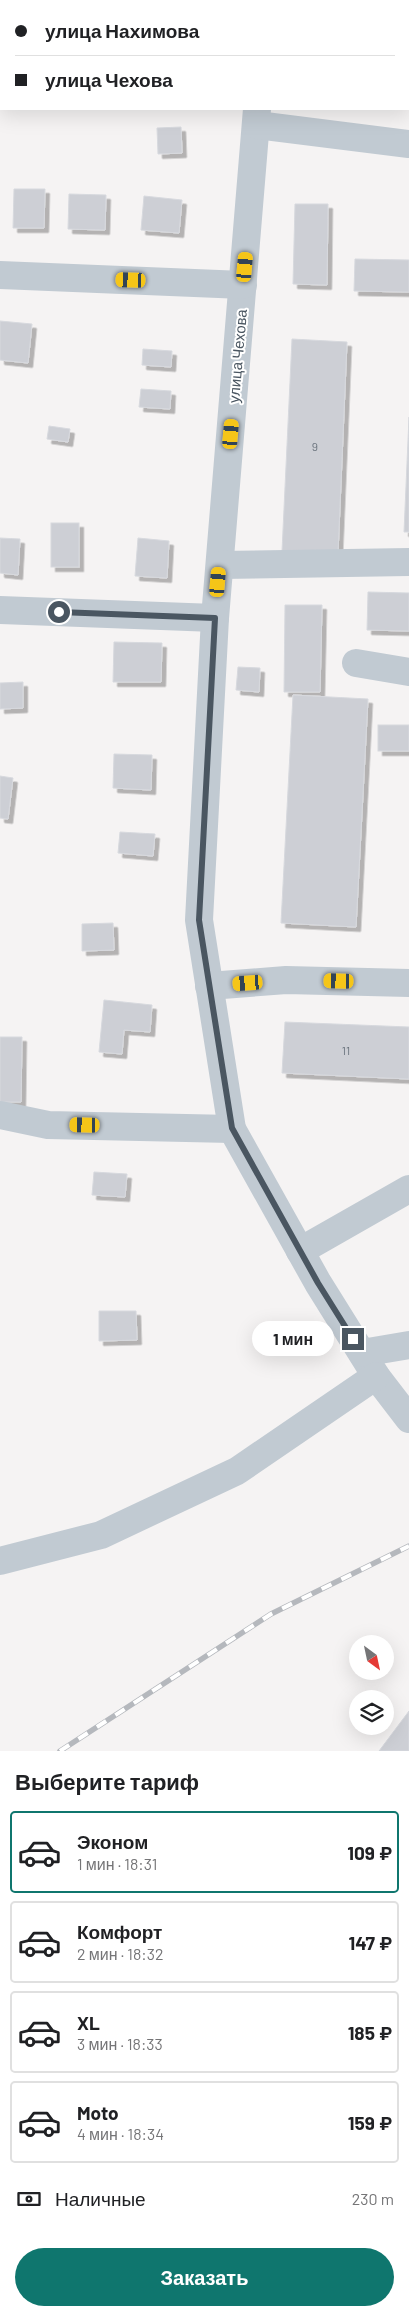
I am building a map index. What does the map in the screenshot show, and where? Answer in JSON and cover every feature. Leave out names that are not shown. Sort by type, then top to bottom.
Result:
[{"type":"street","points":[[257,117],[409,144]]},
{"type":"street","name":"улица Чехова","points":[[257,117],[215,618],[199,920],[232,1128],[300,1251],[369,1365],[409,1419]]},
{"type":"street","points":[[0,275],[243,285]]},
{"type":"street","points":[[220,564],[409,562]]},
{"type":"street","points":[[0,610],[215,618]]},
{"type":"street","points":[[356,663],[409,672]]},
{"type":"street","points":[[209,986],[286,980],[409,983]]},
{"type":"street","points":[[0,1115],[48,1124],[232,1128]]},
{"type":"street","points":[[300,1251],[409,1189]]},
{"type":"street","points":[[0,1561],[101,1535],[237,1471],[369,1365],[409,1346]]},
{"type":"building","points":[[181,127],[182,153],[158,154],[157,128]]},
{"type":"building","points":[[14,189],[45,189],[44,228],[13,228]]},
{"type":"building","points":[[69,194],[106,195],[105,230],[68,229]]},
{"type":"building","points":[[144,196],[182,200],[179,233],[141,230]]},
{"type":"building","points":[[295,204],[328,204],[327,285],[293,284]]},
{"type":"building","points":[[355,259],[409,260],[409,292],[354,291]]},
{"type":"building","points":[[0,321],[32,324],[28,363],[0,360]]},
{"type":"building","points":[[292,339],[347,342],[338,553],[282,551]]},
{"type":"building","points":[[143,349],[172,351],[171,367],[142,365]]},
{"type":"building","points":[[141,389],[171,391],[170,409],[139,407]]},
{"type":"building","points":[[409,417],[409,532],[404,532]]},
{"type":"building","points":[[49,426],[70,429],[68,442],[47,439]]},
{"type":"building","points":[[51,523],[79,523],[79,567],[51,567]]},
{"type":"building","points":[[0,538],[20,539],[18,575],[0,573]]},
{"type":"building","points":[[138,538],[169,541],[167,578],[135,576]]},
{"type":"building","points":[[368,592],[409,593],[409,631],[367,630]]},
{"type":"building","points":[[285,605],[322,605],[320,692],[284,692]]},
{"type":"building","points":[[114,642],[162,643],[161,682],[113,682]]},
{"type":"building","points":[[238,667],[260,668],[259,692],[236,690]]},
{"type":"building","points":[[23,682],[23,708],[0,709],[0,683]]},
{"type":"building","points":[[293,695],[368,699],[356,927],[281,923]]},
{"type":"building","points":[[378,725],[409,725],[409,751],[378,751]]},
{"type":"building","points":[[114,754],[152,755],[151,790],[113,788]]},
{"type":"building","points":[[0,776],[13,778],[8,819],[0,818]]},
{"type":"building","points":[[120,832],[155,834],[153,856],[118,853]]},
{"type":"building","points":[[113,923],[114,950],[82,951],[82,924]]},
{"type":"building","points":[[104,1000],[152,1005],[150,1032],[124,1030],[122,1054],[99,1052]]},
{"type":"building","points":[[285,1022],[409,1027],[409,1079],[282,1073]]},
{"type":"building","points":[[0,1037],[22,1037],[21,1102],[0,1102]]},
{"type":"building","points":[[94,1172],[127,1174],[125,1197],[92,1195]]},
{"type":"building","points":[[99,1311],[136,1311],[137,1340],[99,1341]]},
{"type":"building","points":[[409,1711],[409,1751],[379,1751],[391,1735],[394,1735],[394,1731]]},
{"type":"railway","points":[[60,1751],[271,1614],[409,1546]]},
{"type":"route","points":[[59,612],[215,618],[199,920],[232,1128],[318,1283],[353,1339]]}]
